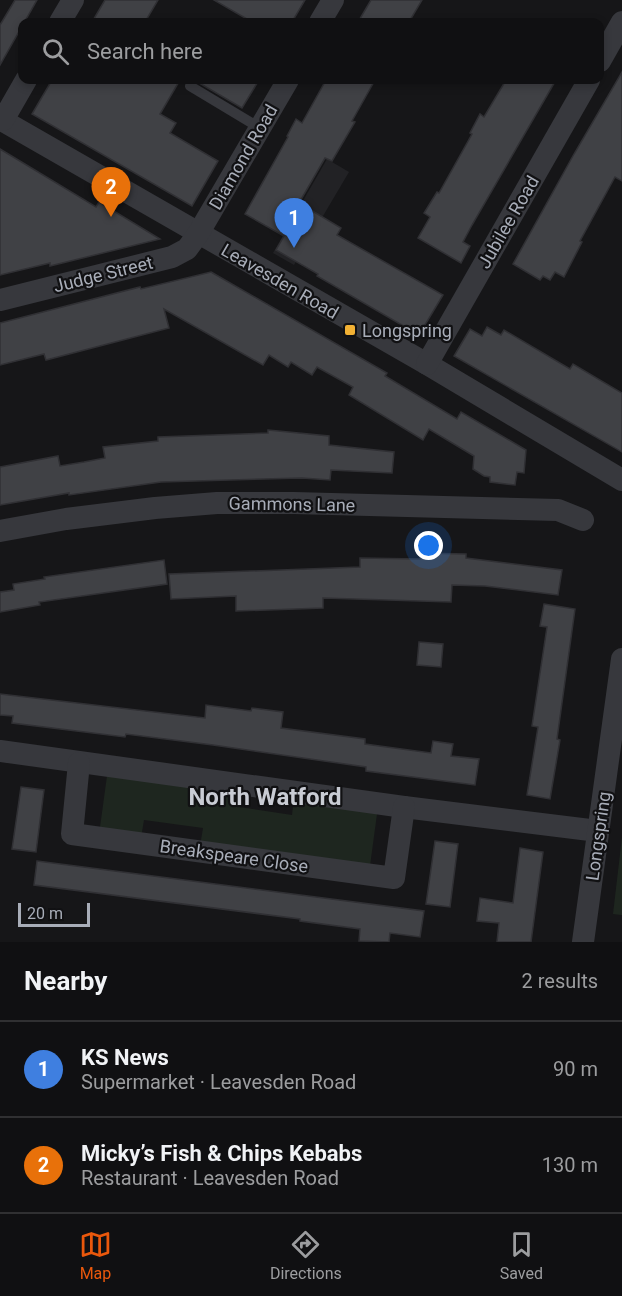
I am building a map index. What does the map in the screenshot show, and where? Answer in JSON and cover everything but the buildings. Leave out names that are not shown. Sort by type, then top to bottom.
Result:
[{"type":"street","points":[[62,18],[73,0]]},
{"type":"street","points":[[322,18],[333,0]]},
{"type":"street","points":[[604,54],[622,22]]},
{"type":"street","points":[[1,119],[23,84]]},
{"type":"street","name":"Diamond Road","points":[[198,234],[286,84]]},
{"type":"street","name":"Jubilee Road","points":[[427,364],[587,84]]},
{"type":"street","name":"Leavesden Road","points":[[1,119],[427,364],[622,480]]},
{"type":"street","name":"Judge Street","points":[[0,300],[172,257],[187,249],[198,234]]},
{"type":"street","name":"Gammons Lane","points":[[0,531],[155,507],[217,503],[558,510],[583,520]]},
{"type":"street","name":"Longspring","points":[[583,942],[622,659]]},
{"type":"street","points":[[0,751],[404,807],[598,831]]},
{"type":"street","name":"Breakspeare Close","points":[[79,763],[72,834],[383,877],[394,878],[404,807]]},
{"type":"lane","points":[[190,86],[260,128]]},
{"type":"shaded area","points":[[327,159],[349,172],[294,265],[273,253]]},
{"type":"shaded area","points":[[107,776],[234,789],[232,806],[292,815],[294,797],[377,814],[370,866],[200,846],[203,828],[144,820],[141,838],[100,827]]},
{"type":"shaded area","points":[[622,837],[622,915],[621,915],[613,914]]},
{"type":"place","name":"Micky’s Fish & Chips Kebabs","points":[[111,217]]},
{"type":"place","name":"KS News","points":[[294,248]]},
{"type":"place","name":"Longspring","points":[[350,330]]},
{"type":"district","name":"North Watford","points":[[265,797]]}]
